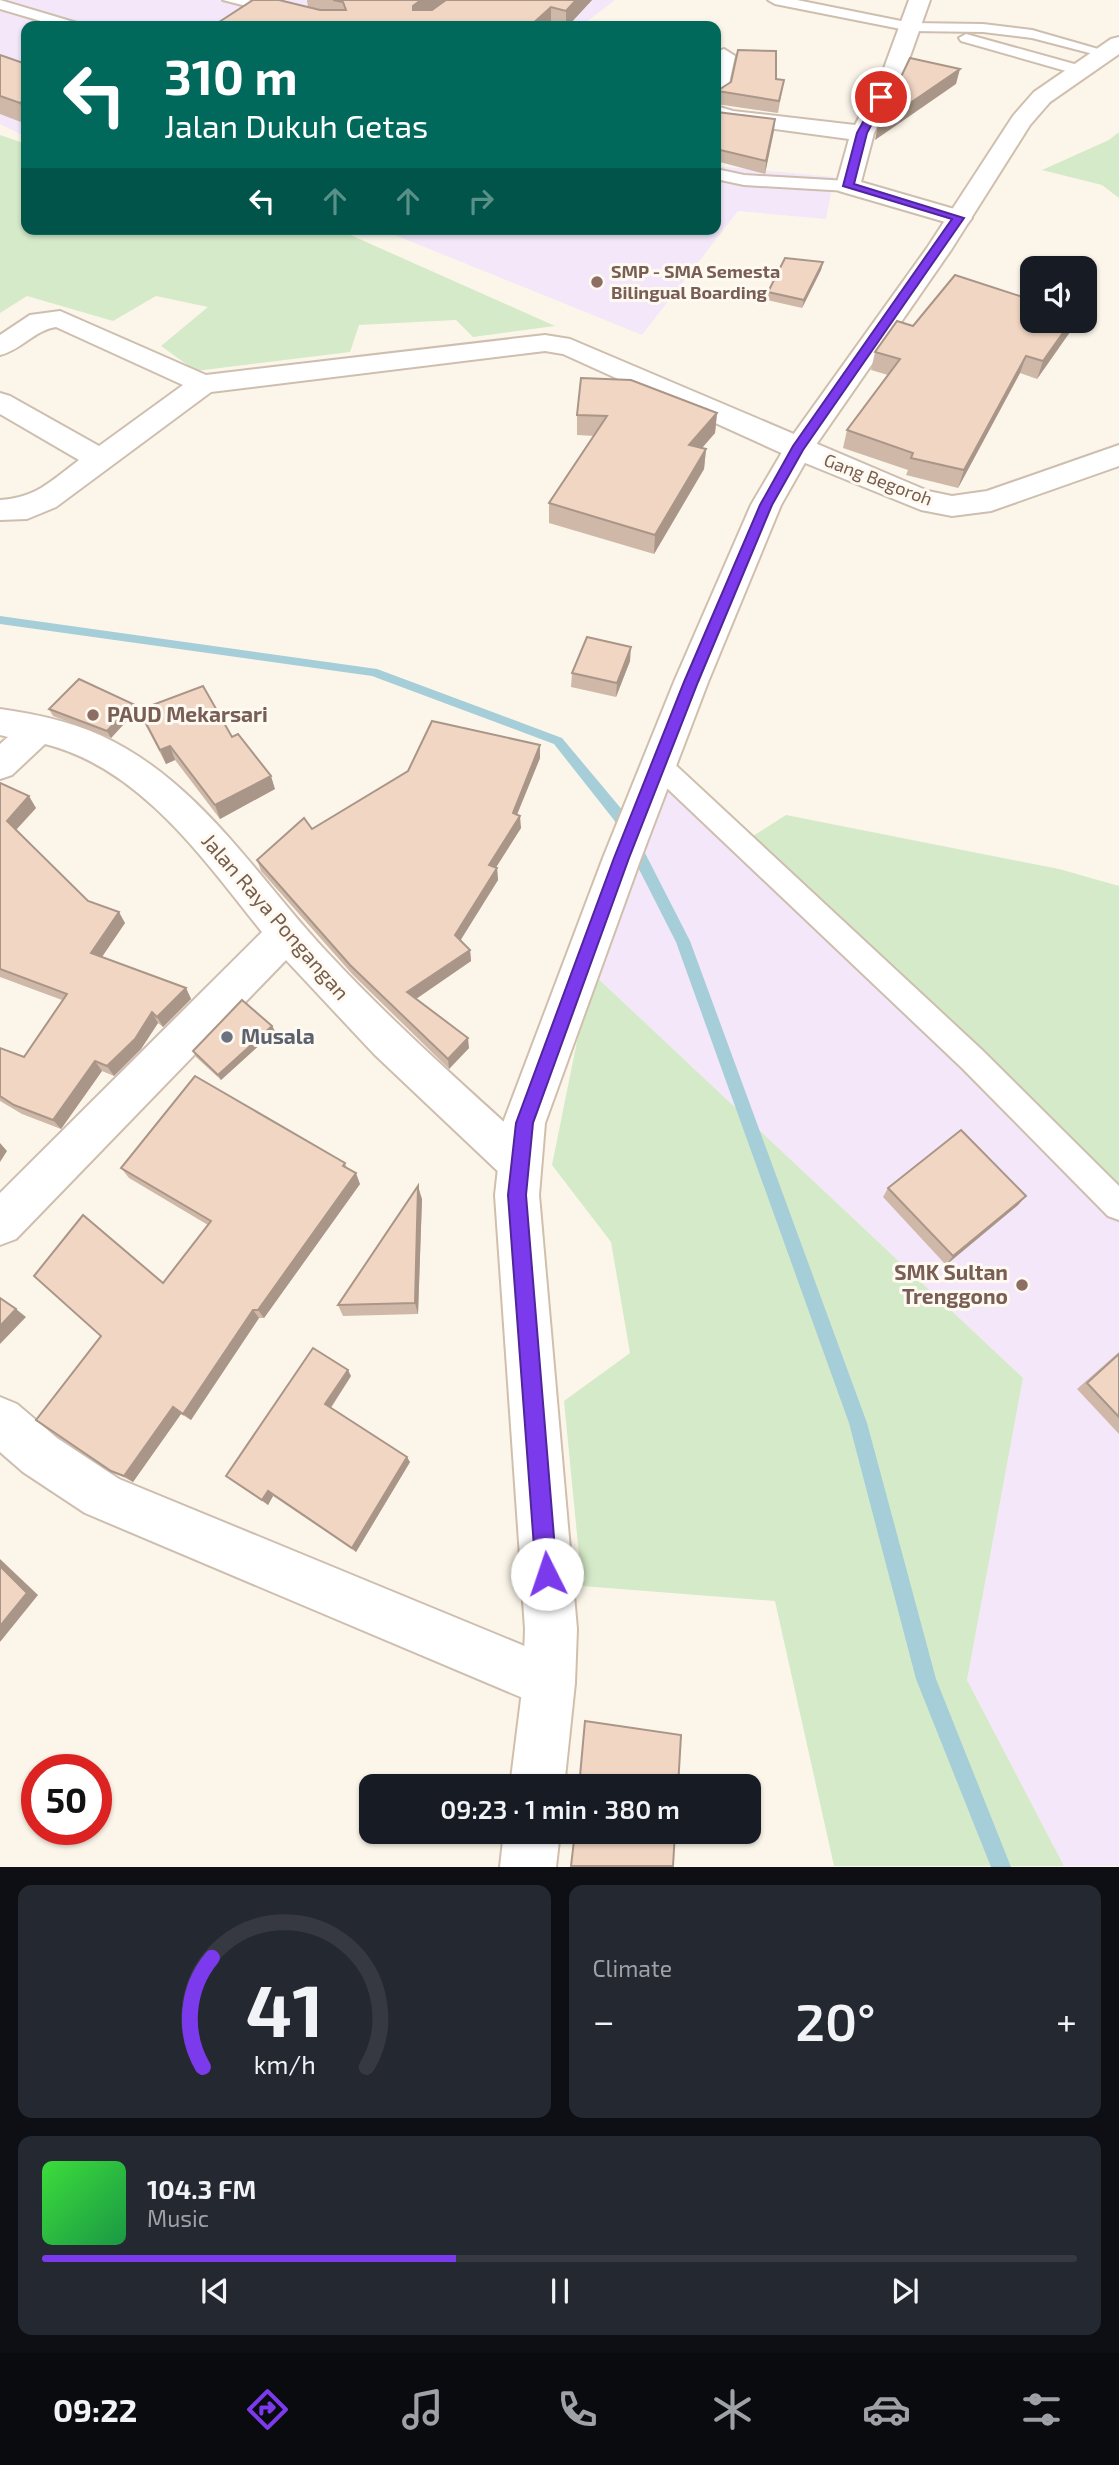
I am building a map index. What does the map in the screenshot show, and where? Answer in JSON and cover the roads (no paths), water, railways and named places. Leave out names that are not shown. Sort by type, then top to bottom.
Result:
[{"type":"street","points":[[920,0],[891,79],[862,133],[848,186],[959,218]]},
{"type":"street","points":[[538,1774],[549,1683],[551,1629],[517,1195],[524,1123],[629,841],[766,505],[798,449],[959,218],[1035,103],[1112,49]]},
{"type":"street","points":[[721,70],[724,56]]},
{"type":"street","points":[[721,115],[862,133]]},
{"type":"street","points":[[0,347],[40,321],[60,319],[203,384],[102,461],[27,509],[0,510]]},
{"type":"street","name":"Gang Begoroh","points":[[203,384],[554,343],[570,346],[798,449],[921,500],[952,506],[991,501],[1119,455]]},
{"type":"street","points":[[0,402],[102,461]]},
{"type":"street","name":"Jalan Raya Pongangan","points":[[0,722],[39,729],[93,746],[144,780],[204,835],[311,962],[419,1073],[519,1163]]},
{"type":"street","points":[[0,765],[39,729]]},
{"type":"street","points":[[0,1224],[287,933]]},
{"type":"street","points":[[0,1421],[40,1455],[102,1496],[549,1683]]},
{"type":"street","points":[[528,1867],[530,1844]]},
{"type":"lane","points":[[230,0],[319,21]]},
{"type":"lane","points":[[775,0],[911,27],[948,30],[983,28],[1112,49]]},
{"type":"lane","points":[[0,4],[56,21]]},
{"type":"lane","points":[[948,30],[976,43],[1080,70]]},
{"type":"lane","points":[[721,175],[744,180],[848,186]]},
{"type":"lane","points":[[659,765],[972,1059],[1119,1206]]},
{"type":"waterway","points":[[0,620],[373,672],[558,741],[619,816],[683,941],[858,1423],[926,1679],[1001,1867]]},
{"type":"place","name":"SMP - SMA Semesta Bilingual Boarding","points":[[597,282]]},
{"type":"place","name":"PAUD Mekarsari","points":[[93,715]]},
{"type":"place","name":"Musala","points":[[227,1037]]},
{"type":"place","name":"SMK Sultan Trenggono","points":[[1022,1285]]}]
